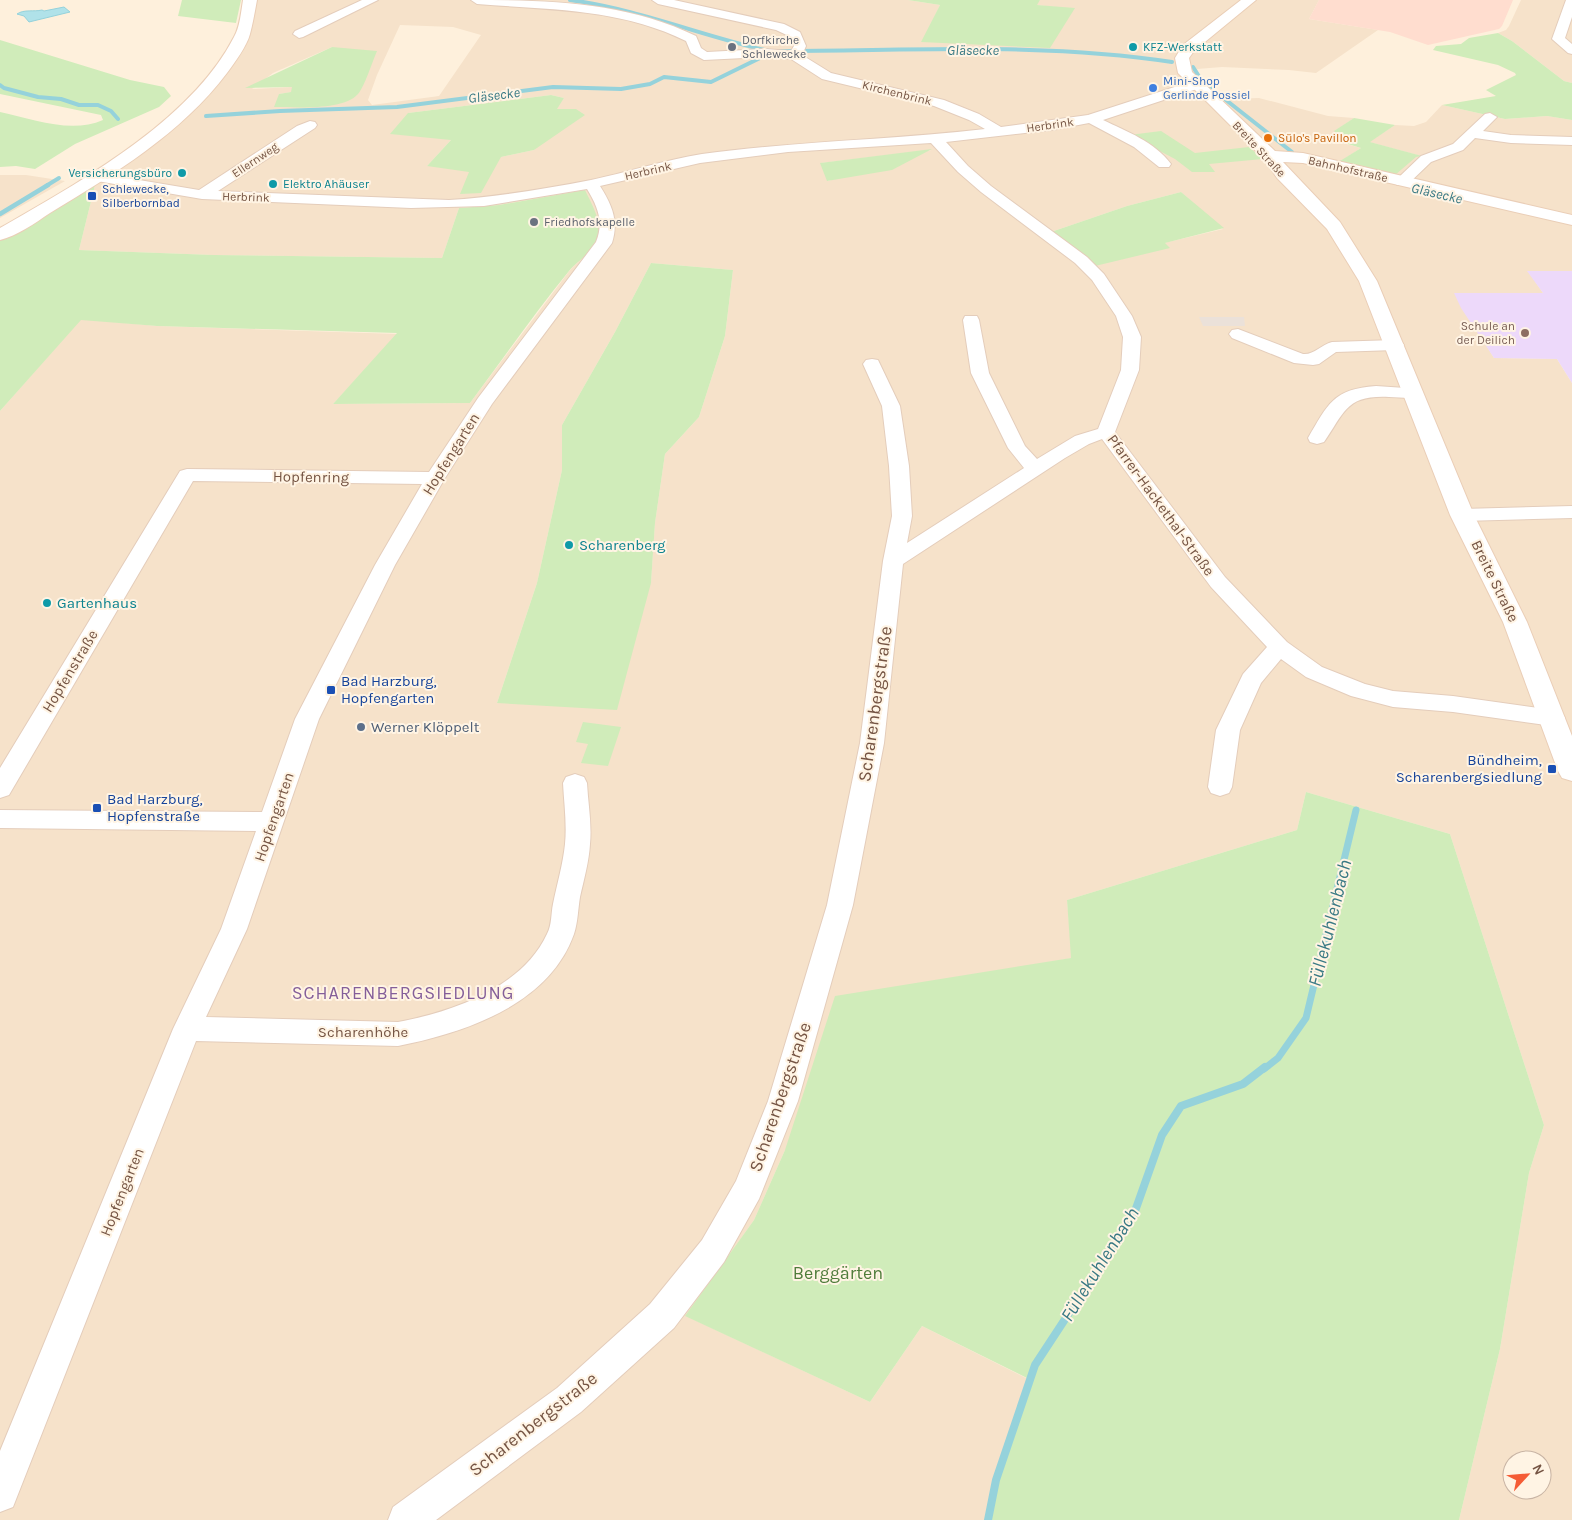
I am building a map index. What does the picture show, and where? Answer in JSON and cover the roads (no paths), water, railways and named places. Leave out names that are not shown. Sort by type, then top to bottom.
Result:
[{"type":"street","points":[[0,235],[97,177],[168,124],[199,98],[228,64],[240,42],[248,23],[250,0]]},
{"type":"street","points":[[299,34],[372,0]]},
{"type":"street","name":"Kirchenbrink","points":[[477,0],[587,8],[619,13],[678,31],[692,39],[695,50],[704,56],[797,52],[827,76],[939,102],[974,117],[999,132]]},
{"type":"street","points":[[658,0],[780,27],[796,35],[797,52]]},
{"type":"street","name":"Breite Straße","points":[[1249,0],[1185,51],[1182,62],[1185,73],[1195,85],[1270,156],[1283,174],[1328,219],[1344,239],[1368,281],[1462,515],[1515,622],[1572,771]]},
{"type":"street","points":[[1571,6],[1558,39],[1572,50]]},
{"type":"street","name":"Herbrink","points":[[97,177],[202,196],[448,204],[511,198],[591,184],[700,158],[788,148],[935,139],[1091,119],[1195,85]]},
{"type":"street","points":[[1402,182],[1426,159],[1458,147],[1490,117]]},
{"type":"street","points":[[1091,119],[1138,144],[1159,158],[1164,164]]},
{"type":"street","name":"Ellernweg","points":[[202,196],[310,125]]},
{"type":"street","points":[[1474,134],[1511,139],[1572,141]]},
{"type":"street","name":"Pfarrer-Hackethal-Straße","points":[[935,139],[963,169],[1081,260],[1098,277],[1124,316],[1132,337],[1130,370],[1106,432],[1218,582],[1278,647],[1314,672],[1393,699],[1453,704],[1553,718]]},
{"type":"street","name":"Bahnhofstraße","points":[[1270,156],[1303,158],[1572,220]]},
{"type":"street","name":"Hopfengarten","points":[[0,1494],[187,1029],[234,929],[307,719],[385,565],[435,478],[484,402],[604,244],[609,228],[607,214],[591,184]]},
{"type":"street","points":[[971,320],[980,373],[1017,448],[1036,470]]},
{"type":"street","points":[[1238,334],[1300,359],[1313,360],[1332,347],[1395,345]]},
{"type":"street","name":"Scharenbergstraße","points":[[406,1520],[569,1400],[662,1316],[713,1251],[748,1189],[783,1101],[840,905],[872,743],[893,562],[902,516],[899,466],[891,406],[872,364]]},
{"type":"street","points":[[1316,438],[1336,408],[1353,395],[1372,391],[1414,393]]},
{"type":"street","points":[[893,562],[1058,454],[1082,440],[1106,432]]},
{"type":"street","name":"Hopfenring","points":[[187,475],[435,478]]},
{"type":"street","name":"Hopfenstraße","points":[[0,789],[187,475]]},
{"type":"street","points":[[1462,515],[1572,512]]},
{"type":"street","points":[[1220,787],[1228,730],[1251,680],[1278,647]]},
{"type":"street","name":"Scharenhöhe","points":[[187,1029],[398,1034],[422,1030],[458,1020],[488,1006],[516,988],[540,966],[560,937],[578,838],[575,783]]},
{"type":"street","points":[[0,819],[272,822]]},
{"type":"water","points":[[64,7],[70,12],[29,22],[24,16],[17,14],[26,11],[44,11]]},
{"type":"waterway","name":"Gläsecke","points":[[570,0],[645,16],[769,51]]},
{"type":"waterway","name":"Gläsecke","points":[[779,51],[1025,50],[1074,52],[1172,62]]},
{"type":"waterway","name":"Gläsecke","points":[[206,116],[280,111],[397,107],[553,87],[621,89],[650,84],[664,77],[711,82],[770,53]]},
{"type":"waterway","name":"Gläsecke","points":[[1193,67],[1200,78],[1212,89],[1292,152]]},
{"type":"waterway","points":[[0,85],[4,88],[38,97],[61,99],[79,105],[98,105],[111,111],[118,119]]},
{"type":"waterway","name":"Gläsecke","points":[[46,186],[59,178]]},
{"type":"waterway","name":"Gläsecke","points":[[0,214],[48,185]]},
{"type":"waterway","name":"Füllekuhlenbach","points":[[1264,1069],[1278,1058],[1306,1018],[1356,810]]},
{"type":"waterway","name":"Füllekuhlenbach","points":[[988,1520],[996,1480],[1035,1365],[1134,1214],[1162,1135],[1181,1106],[1243,1084],[1265,1067]]},
{"type":"place","name":"Dorfkirche Schlewecke","points":[[732,47]]},
{"type":"place","name":"KFZ-Werkstatt","points":[[1133,47]]},
{"type":"place","name":"Mini-Shop Gerlinde Possiel","points":[[1153,88]]},
{"type":"place","name":"Sülo's Pavillon","points":[[1268,138]]},
{"type":"place","name":"Versicherungsbüro","points":[[182,173]]},
{"type":"place","name":"Elektro Ahäuser","points":[[273,184]]},
{"type":"place","name":"Schlewecke, Silberbornbad","points":[[92,196]]},
{"type":"place","name":"Friedhofskapelle","points":[[534,222]]},
{"type":"place","name":"Schule an der Deilich","points":[[1525,333]]},
{"type":"place","name":"Scharenberg","points":[[569,545]]},
{"type":"place","name":"Gartenhaus","points":[[47,603]]},
{"type":"place","name":"Bad Harzburg, Hopfengarten","points":[[331,690]]},
{"type":"place","name":"Werner Klöppelt","points":[[361,727]]},
{"type":"place","name":"Bündheim, Scharenbergsiedlung","points":[[1552,769]]},
{"type":"place","name":"Bad Harzburg, Hopfenstraße","points":[[97,808]]},
{"type":"district","name":"SCHARENBERGSIEDLUNG","points":[[403,993]]},
{"type":"park label","name":"Berggärten","points":[[838,1273]]}]
